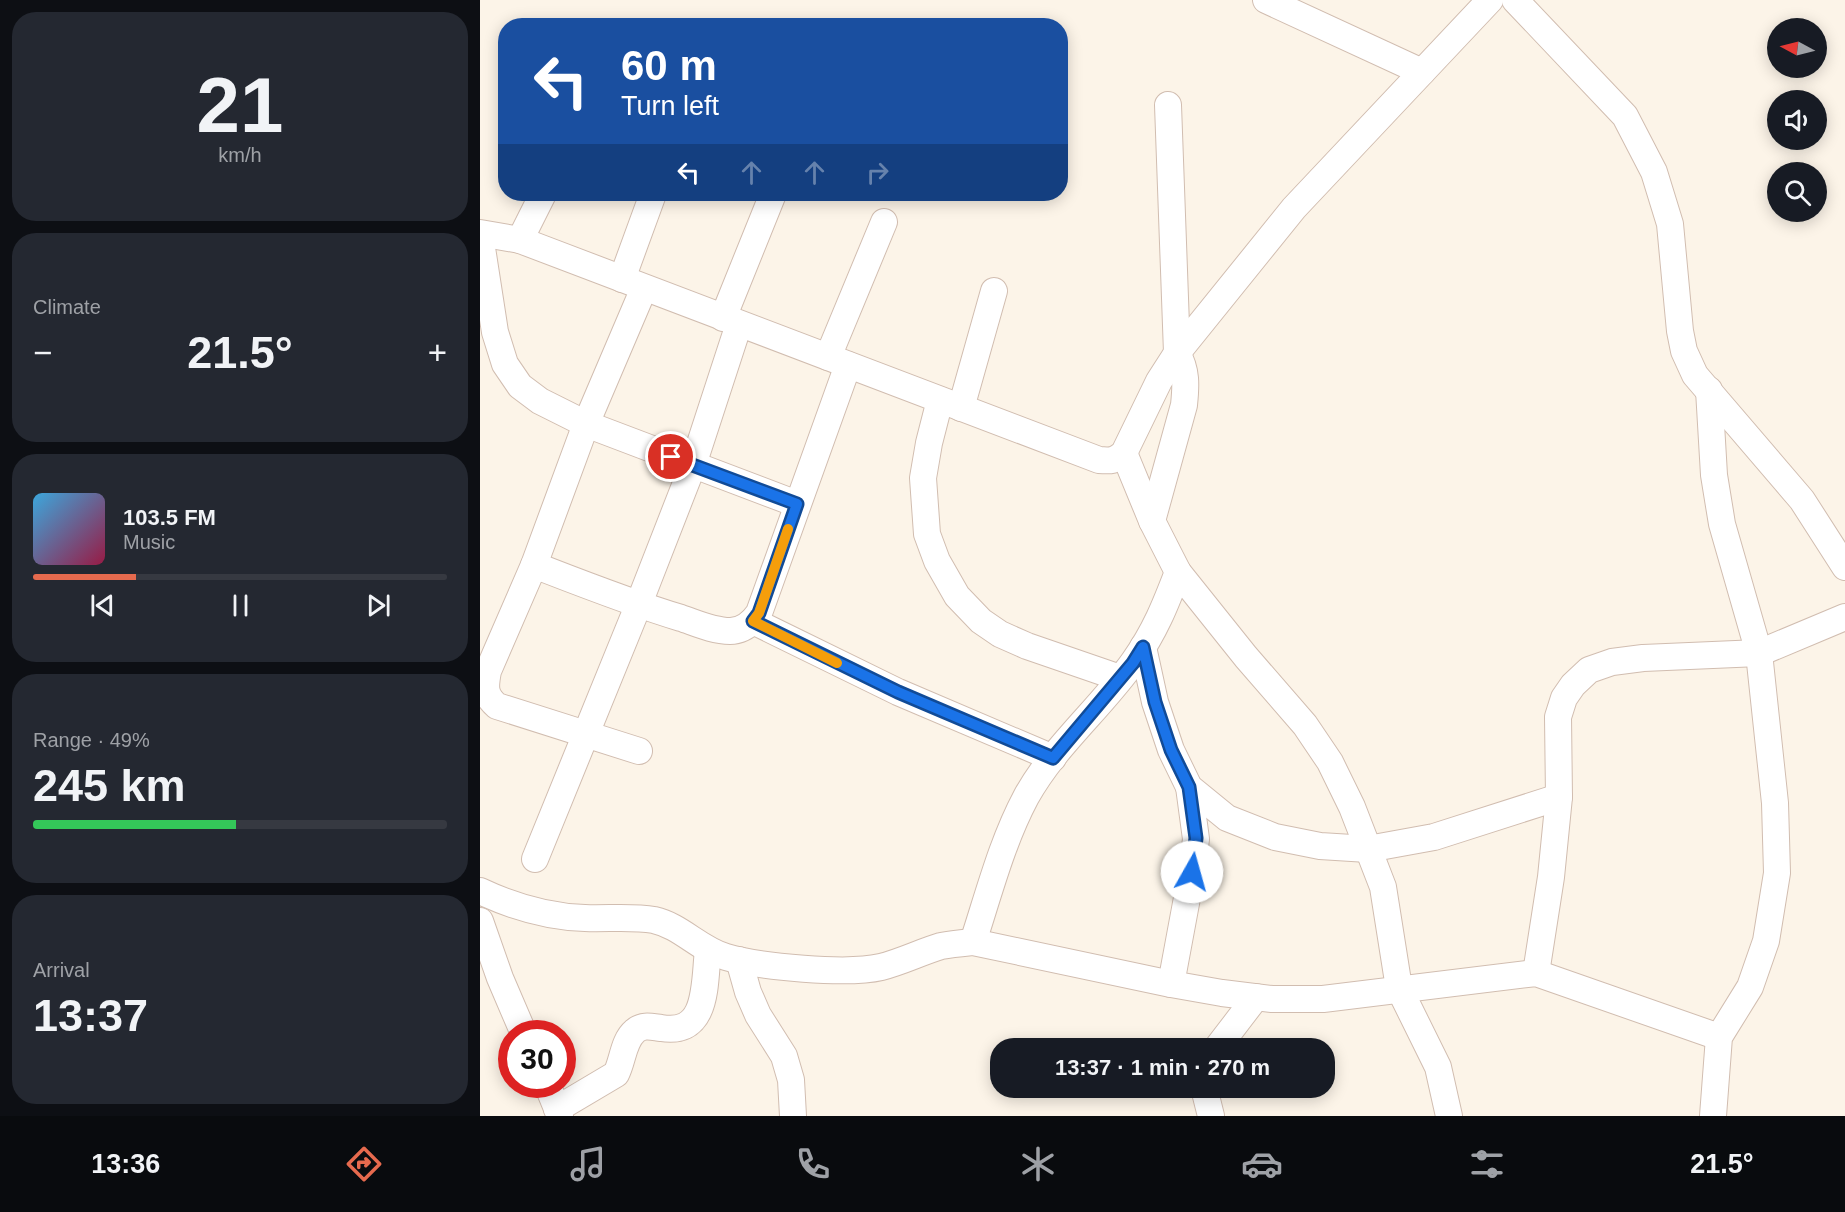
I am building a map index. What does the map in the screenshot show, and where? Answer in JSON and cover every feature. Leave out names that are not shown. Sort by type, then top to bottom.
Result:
[{"type":"street","points":[[1266,0],[1422,72]]},
{"type":"street","points":[[797,504],[586,424],[540,401],[520,386],[505,364],[495,332],[484,241],[520,240],[1099,460],[1111,462],[1124,453],[1160,381],[1177,353],[1294,208],[1490,0]]},
{"type":"street","points":[[1515,0],[1625,116],[1649,163],[1670,224],[1680,331],[1684,351],[1695,375],[1802,500],[1845,567]]},
{"type":"street","points":[[1152,521],[1184,405],[1186,379],[1184,364],[1177,353],[1168,105]]},
{"type":"street","points":[[520,240],[540,201]]},
{"type":"street","points":[[639,751],[496,706],[486,693],[488,671],[534,565],[586,424],[633,283],[651,201]]},
{"type":"street","points":[[535,859],[693,465],[731,321],[771,201]]},
{"type":"street","points":[[534,565],[638,606],[716,629],[730,631],[742,629],[753,621],[759,613],[797,504],[838,361],[884,222]]},
{"type":"street","points":[[994,291],[951,404],[929,443],[923,478],[927,534],[937,561],[957,596],[981,621],[1000,634],[1027,646],[1120,678]]},
{"type":"street","points":[[1709,390],[1714,475],[1722,524],[1759,652],[1775,803],[1777,873],[1766,941],[1750,987],[1719,1037],[1713,1116]]},
{"type":"street","points":[[1124,453],[1152,521],[1178,572],[1311,734],[1348,798],[1383,887],[1399,988],[1438,1067],[1449,1116]]},
{"type":"street","points":[[973,942],[1005,844],[1027,796],[1053,758],[1143,647],[1159,622],[1178,572]]},
{"type":"street","points":[[1536,973],[1551,877],[1558,796],[1558,717],[1564,698],[1573,685],[1589,670],[1612,662],[1643,658],[1759,652],[1845,617]]},
{"type":"street","points":[[753,621],[898,692],[1053,758]]},
{"type":"street","points":[[1143,647],[1155,702],[1171,750],[1189,787],[1196,838],[1171,984]]},
{"type":"street","points":[[1189,787],[1227,818],[1275,837],[1320,846],[1368,849],[1434,837],[1558,796]]},
{"type":"street","points":[[480,891],[503,902],[538,913],[582,918],[652,920],[674,926],[708,950],[758,964],[836,970],[880,967],[943,946],[973,942],[1171,984],[1272,999],[1323,999],[1536,973],[1719,1037]]},
{"type":"street","points":[[480,921],[518,1020]]},
{"type":"street","points":[[552,1098],[558,1113],[616,1074],[632,1033],[639,1028],[647,1026],[679,1029],[688,1026],[696,1018],[703,1000],[708,950]]},
{"type":"street","points":[[739,960],[748,992],[784,1056],[791,1080],[793,1116]]},
{"type":"street","points":[[1225,1038],[1256,998]]},
{"type":"street","points":[[1206,1098],[1211,1116]]},
{"type":"slow traffic","points":[[788,529],[759,613],[753,621],[837,663]]},
{"type":"route","points":[[671,457],[797,504],[759,613],[753,621],[898,692],[1053,758],[1133,663],[1143,647],[1155,702],[1171,750],[1189,787],[1196,838],[1192,872]]}]
